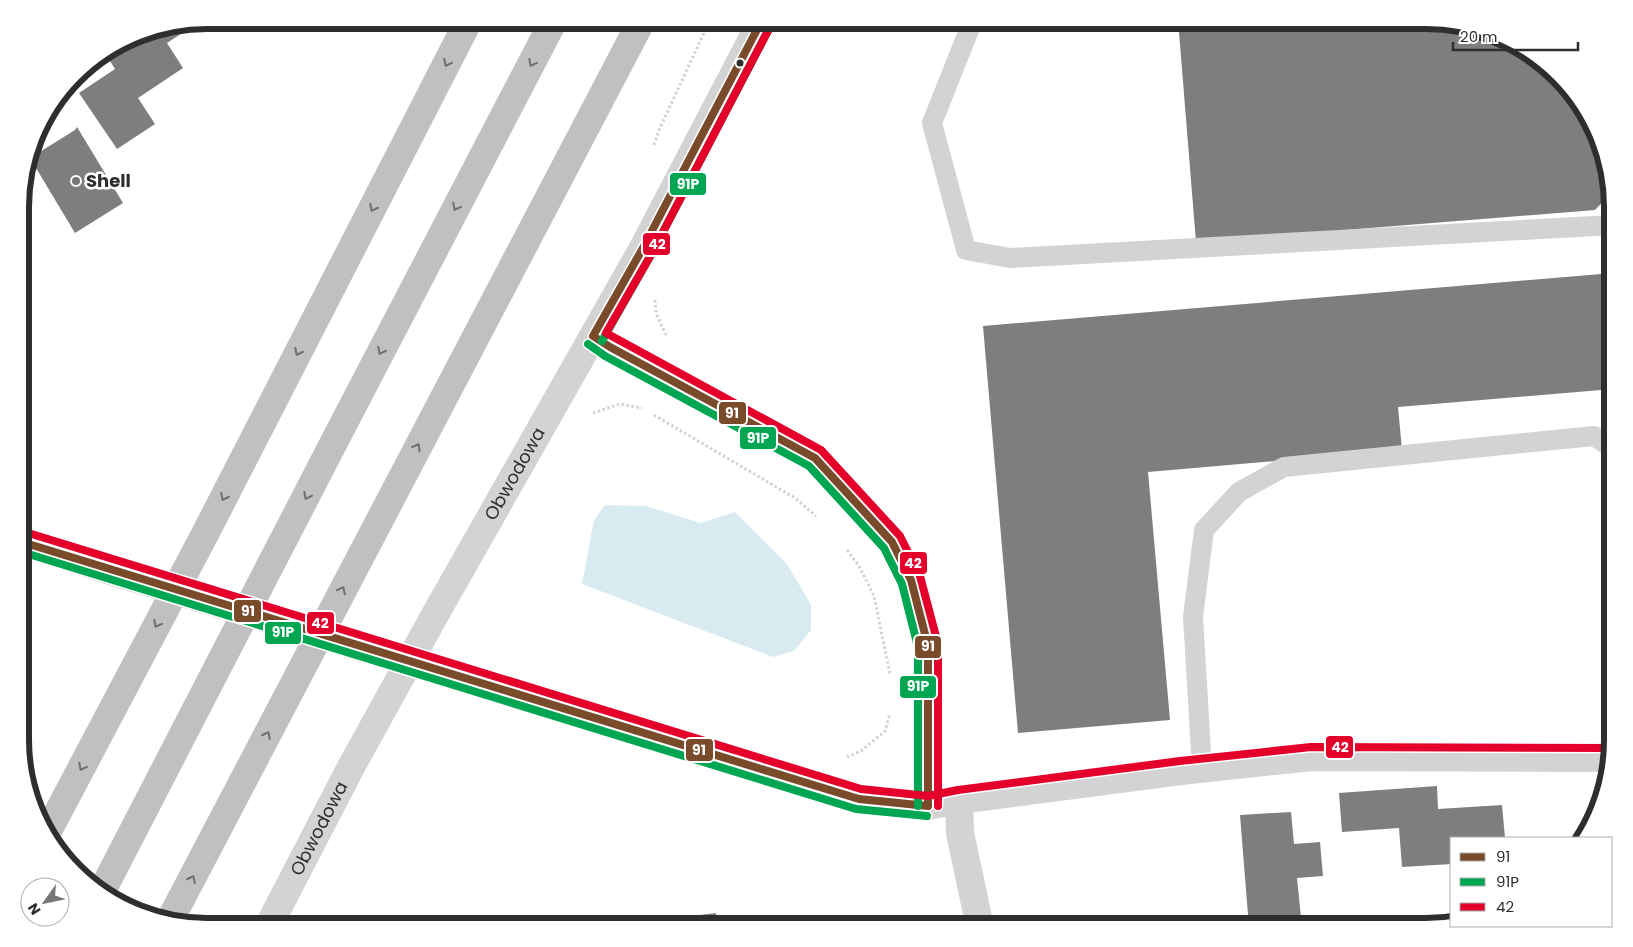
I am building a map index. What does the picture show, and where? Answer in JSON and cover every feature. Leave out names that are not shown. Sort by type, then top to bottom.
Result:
[{"type":"highway","points":[[51,826],[205,534],[465,29]]},
{"type":"highway","points":[[105,886],[281,548],[448,220],[549,29]]},
{"type":"highway","points":[[173,915],[637,29]]},
{"type":"street","name":"Obwodowa","points":[[273,918],[351,767],[643,248],[757,29]]},
{"type":"street","points":[[593,336],[815,458],[892,542],[911,580],[928,646],[928,806]]},
{"type":"street","points":[[29,544],[104,569],[859,799],[928,806],[959,800],[1312,757],[1604,758]]},
{"type":"street","points":[[959,800],[960,832],[978,918]]},
{"type":"lane","points":[[969,29],[932,123],[966,250],[1010,258],[1604,225]]},
{"type":"lane","points":[[1202,769],[1193,617],[1204,530],[1239,492],[1284,467],[1594,436],[1604,443]]},
{"type":"path","points":[[590,414],[597,410],[620,404],[640,406],[795,498],[817,517]]},
{"type":"path","points":[[842,544],[859,566],[874,596],[891,682]]},
{"type":"path","points":[[845,758],[861,751],[885,731],[891,709]]},
{"type":"shaded area","points":[[605,505],[646,506],[701,523],[735,512],[787,564],[811,605],[811,630],[794,651],[773,657],[582,584],[594,520]]},
{"type":"building","points":[[1179,29],[1438,29],[1484,38],[1505,47],[1525,59],[1544,73],[1560,89],[1586,128],[1595,149],[1603,183],[1604,200],[1595,210],[1196,242]]},
{"type":"building","points":[[187,30],[167,43],[183,68],[138,98],[155,124],[117,149],[79,93],[115,69],[109,59],[128,47],[149,38]]},
{"type":"building","name":"Shell","points":[[77,127],[123,203],[75,233],[34,165],[37,154]]},
{"type":"building","points":[[1604,274],[1604,390],[1398,407],[1402,450],[1148,472],[1170,720],[1018,733],[983,326]]},
{"type":"building","points":[[1437,786],[1438,809],[1502,805],[1505,837],[1450,837],[1450,864],[1402,867],[1399,828],[1342,832],[1339,793]]},
{"type":"building","points":[[1291,812],[1294,844],[1320,842],[1323,876],[1297,878],[1301,918],[1248,918],[1240,815]]},
{"type":"building","points":[[716,913],[717,918],[675,918]]},
{"type":"transit line","name":"91","points":[[593,336],[643,248],[757,29]]},
{"type":"transit line","name":"91P","points":[[602,341],[652,253],[769,29]]},
{"type":"transit line","name":"42","points":[[769,29],[652,253],[606,333],[821,450],[900,536],[920,576],[938,644],[938,806]]},
{"type":"transit line","name":"91","points":[[593,336],[815,458],[892,542],[911,580],[928,646],[928,806]]},
{"type":"transit line","name":"91P","points":[[588,344],[605,356],[809,466],[884,548],[902,584],[918,647],[918,806]]},
{"type":"transit line","name":"42","points":[[29,533],[861,789],[928,796],[958,790],[1180,761],[1311,747],[1604,748]]},
{"type":"transit line","name":"91","points":[[29,544],[859,799],[928,806]]},
{"type":"transit line","name":"91P","points":[[29,554],[856,809],[927,816]]},
{"type":"place","name":"Shell","points":[[76,181]]}]
